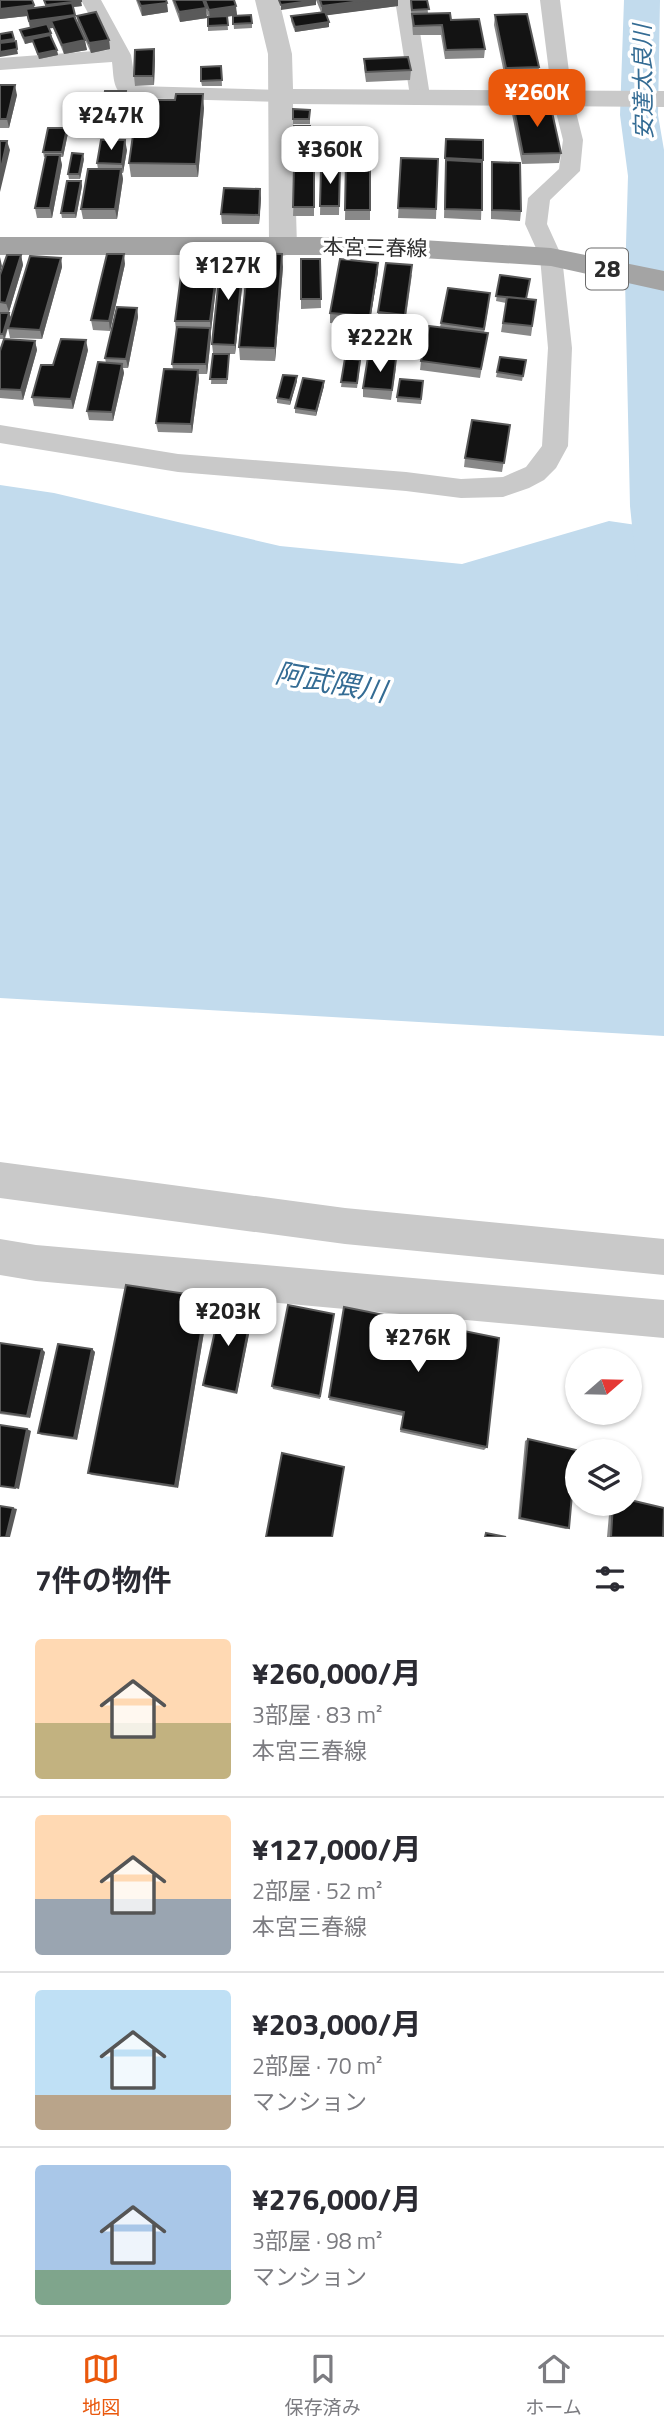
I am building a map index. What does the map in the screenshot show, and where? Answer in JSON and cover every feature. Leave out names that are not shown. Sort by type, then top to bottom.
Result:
[{"type":"main road","name":"本宮三春線","points":[[0,246],[374,246],[551,257],[664,281]]},
{"type":"street","points":[[92,0],[121,55],[125,87],[130,92],[664,99]]},
{"type":"street","points":[[267,0],[280,54],[283,247]]},
{"type":"street","points":[[405,0],[420,96]]},
{"type":"street","points":[[0,434],[148,459],[307,477],[395,481],[472,491],[520,482],[537,472],[551,458],[555,446],[560,348],[551,257],[536,224],[539,198],[569,171],[573,140],[562,96],[550,0]]},
{"type":"street","points":[[0,64],[121,55]]},
{"type":"street","points":[[0,1180],[345,1226],[664,1256]]},
{"type":"street","points":[[0,1257],[36,1263],[664,1319]]},
{"type":"water","name":"阿武隈川","points":[[0,485],[54,493],[280,546],[462,564],[609,521],[664,529],[664,1036],[0,998]]},
{"type":"building","points":[[0,0],[32,0],[34,5],[0,9]]},
{"type":"building","points":[[44,0],[81,0],[81,1],[46,5]]},
{"type":"building","points":[[138,0],[166,0],[167,3],[141,6]]},
{"type":"building","points":[[174,0],[203,0],[206,8],[179,12]]},
{"type":"building","points":[[205,0],[234,0],[236,6],[209,10]]},
{"type":"building","points":[[279,0],[316,0],[281,5]]},
{"type":"building","points":[[320,0],[369,0],[322,6]]},
{"type":"building","points":[[411,0],[427,0],[429,9],[412,10]]},
{"type":"building","points":[[72,3],[75,15],[29,21],[26,9]]},
{"type":"building","points":[[96,12],[109,40],[89,43],[77,16]]},
{"type":"building","points":[[325,12],[329,22],[295,27],[291,16]]},
{"type":"building","points":[[450,13],[451,20],[479,19],[485,49],[446,50],[442,25],[414,26],[412,14]]},
{"type":"building","points":[[527,14],[539,67],[506,68],[495,15]]},
{"type":"building","points":[[251,15],[252,23],[233,24],[233,16]]},
{"type":"building","points":[[74,16],[85,40],[62,45],[51,21]]},
{"type":"building","points":[[227,16],[228,25],[208,26],[208,17]]},
{"type":"building","points":[[47,24],[51,33],[24,38],[20,30]]},
{"type":"building","points":[[12,32],[14,39],[0,41],[0,34]]},
{"type":"building","points":[[50,35],[57,50],[38,54],[32,39]]},
{"type":"building","points":[[16,41],[17,49],[0,52],[0,43]]},
{"type":"building","points":[[154,49],[153,76],[134,76],[135,50]]},
{"type":"building","points":[[408,57],[411,70],[366,72],[364,59]]},
{"type":"building","points":[[221,66],[222,80],[201,81],[201,67]]},
{"type":"building","points":[[0,85],[15,85],[7,119],[0,119]]},
{"type":"building","points":[[105,91],[126,91],[121,124],[100,123]]},
{"type":"building","points":[[176,94],[203,94],[196,164],[129,163],[138,100],[175,100]]},
{"type":"building","points":[[550,103],[561,153],[523,154],[513,104]]},
{"type":"building","points":[[293,109],[310,110],[309,119],[293,119]]},
{"type":"building","points":[[294,126],[310,126],[309,148],[293,148]]},
{"type":"building","points":[[48,128],[67,128],[62,152],[43,152]]},
{"type":"building","points":[[349,134],[362,134],[362,155],[349,155]]},
{"type":"building","points":[[446,139],[483,140],[483,160],[445,158]]},
{"type":"building","points":[[101,140],[125,140],[122,164],[97,163]]},
{"type":"building","points":[[0,141],[7,141],[0,173]]},
{"type":"building","points":[[72,153],[83,154],[79,174],[68,174]]},
{"type":"building","points":[[295,154],[306,154],[306,167],[295,167]]},
{"type":"building","points":[[46,155],[60,155],[50,208],[35,208]]},
{"type":"building","points":[[401,158],[438,159],[436,209],[398,208]]},
{"type":"building","points":[[346,159],[370,159],[370,210],[345,210]]},
{"type":"building","points":[[446,160],[482,162],[482,210],[445,209]]},
{"type":"building","points":[[492,162],[520,163],[521,211],[492,210]]},
{"type":"building","points":[[294,167],[314,167],[314,207],[293,207]]},
{"type":"building","points":[[321,167],[340,167],[339,206],[320,206]]},
{"type":"building","points":[[88,169],[121,169],[115,209],[81,209]]},
{"type":"building","points":[[67,181],[81,181],[75,213],[61,213]]},
{"type":"building","points":[[224,188],[260,189],[259,215],[221,214]]},
{"type":"building","points":[[249,253],[282,254],[275,348],[239,347]]},
{"type":"building","points":[[107,254],[124,254],[109,321],[91,320]]},
{"type":"building","points":[[7,255],[21,255],[6,303],[0,302],[0,275]]},
{"type":"building","points":[[30,256],[61,258],[40,330],[8,328]]},
{"type":"building","points":[[221,259],[243,260],[235,345],[212,344]]},
{"type":"building","points":[[301,259],[320,259],[321,299],[301,299]]},
{"type":"building","points":[[340,259],[378,263],[370,316],[330,313]]},
{"type":"building","points":[[386,263],[412,265],[405,315],[378,312]]},
{"type":"building","points":[[182,268],[217,269],[210,321],[175,321]]},
{"type":"building","points":[[500,275],[530,279],[526,299],[496,296]]},
{"type":"building","points":[[448,288],[490,293],[484,329],[441,323]]},
{"type":"building","points":[[507,297],[536,300],[532,326],[503,323]]},
{"type":"building","points":[[117,307],[137,308],[126,359],[105,358]]},
{"type":"building","points":[[0,313],[9,313],[3,334],[0,334]]},
{"type":"building","points":[[380,320],[400,322],[396,350],[375,348]]},
{"type":"building","points":[[429,326],[488,333],[481,369],[421,361]]},
{"type":"building","points":[[177,327],[210,328],[206,364],[172,364]]},
{"type":"building","points":[[4,339],[35,341],[21,390],[0,389],[0,351]]},
{"type":"building","points":[[61,339],[86,340],[71,399],[32,397],[41,365],[53,365]]},
{"type":"building","points":[[347,343],[363,345],[361,357],[346,355]]},
{"type":"building","points":[[213,354],[229,354],[227,379],[210,379]]},
{"type":"building","points":[[368,357],[396,359],[392,390],[363,388]]},
{"type":"building","points":[[500,357],[526,360],[523,376],[497,372]]},
{"type":"building","points":[[345,358],[360,360],[357,383],[341,382]]},
{"type":"building","points":[[98,362],[122,364],[112,412],[87,411]]},
{"type":"building","points":[[164,369],[198,370],[191,424],[156,423]]},
{"type":"building","points":[[283,375],[297,376],[290,400],[277,398]]},
{"type":"building","points":[[303,378],[324,381],[316,411],[295,408]]},
{"type":"building","points":[[400,379],[423,381],[421,399],[397,397]]},
{"type":"building","points":[[472,420],[510,425],[504,463],[465,458]]},
{"type":"building","points":[[126,1285],[207,1297],[175,1486],[88,1473]]},
{"type":"building","points":[[221,1304],[252,1310],[236,1392],[203,1385]]},
{"type":"building","points":[[288,1305],[334,1314],[320,1396],[272,1386]]},
{"type":"building","points":[[344,1307],[499,1338],[487,1447],[401,1429],[404,1412],[329,1397]]},
{"type":"building","points":[[0,1343],[42,1349],[27,1416],[0,1412]]},
{"type":"building","points":[[58,1344],[92,1349],[74,1438],[38,1433]]},
{"type":"building","points":[[0,1425],[27,1429],[15,1488],[0,1486]]},
{"type":"building","points":[[528,1439],[565,1447],[565,1516],[570,1516],[569,1528],[520,1518]]},
{"type":"building","points":[[282,1453],[344,1467],[332,1537],[266,1537]]},
{"type":"building","points":[[642,1503],[664,1508],[663,1537],[611,1537],[612,1516],[642,1516]]},
{"type":"building","points":[[0,1506],[13,1508],[6,1537],[0,1537]]},
{"type":"building","points":[[486,1533],[506,1537],[485,1537]]},
{"type":"waterway","name":"安達太良川","points":[[642,0],[639,115],[648,176],[647,279],[655,506],[664,583]]}]
